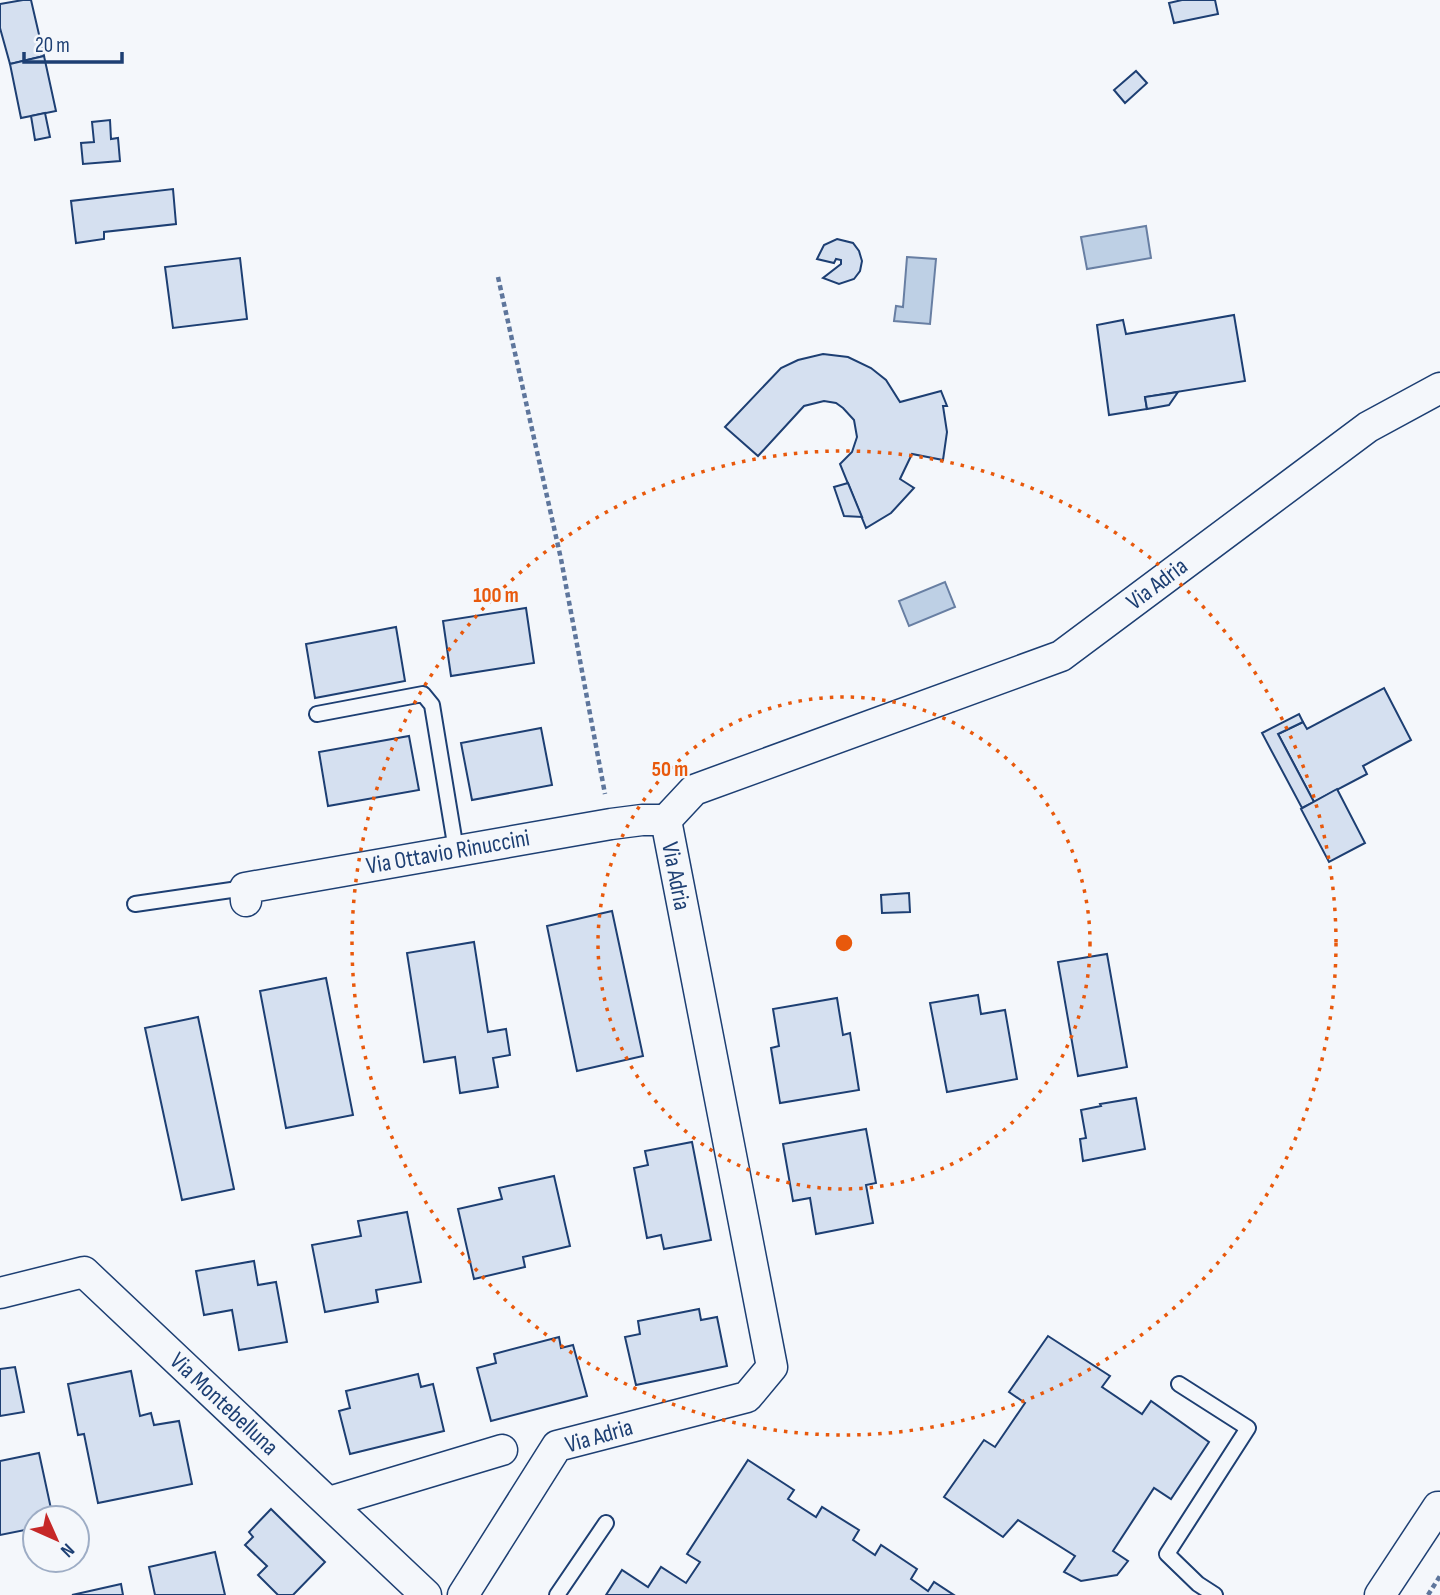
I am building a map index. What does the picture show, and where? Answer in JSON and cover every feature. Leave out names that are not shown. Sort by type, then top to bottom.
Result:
[{"type":"street","name":"Via Adria","points":[[463,1595],[557,1446],[747,1396],[772,1367],[666,820],[694,790],[1061,656],[1368,427],[1440,388]]},
{"type":"street","name":"Via Ottavio Rinuccini","points":[[245,894],[456,850],[642,820],[666,820]]},
{"type":"street","name":"Via Montebelluna","points":[[0,1293],[83,1272],[426,1595]]},
{"type":"street","points":[[329,1502],[502,1450]]},
{"type":"street","points":[[1380,1595],[1439,1506]]},
{"type":"lane","points":[[317,714],[423,694],[432,705],[456,850]]},
{"type":"lane","points":[[135,904],[245,894]]},
{"type":"lane","points":[[1179,1384],[1248,1428],[1167,1554],[1198,1584],[1215,1595]]},
{"type":"lane","points":[[557,1595],[607,1523]]},
{"type":"path","points":[[498,277],[561,559],[606,798]]},
{"type":"path","points":[[1428,1595],[1440,1576]]},
{"type":"water","points":[[1146,226],[1151,258],[1087,269],[1081,237]]},
{"type":"water","points":[[907,257],[936,259],[930,324],[894,321],[896,306],[903,307]]},
{"type":"water","points":[[945,582],[955,607],[909,626],[899,601]]},
{"type":"building","points":[[31,0],[44,56],[10,64],[0,28],[0,4]]},
{"type":"building","points":[[1182,0],[1215,0],[1218,14],[1174,23],[1169,3]]},
{"type":"building","points":[[44,56],[56,111],[21,118],[10,64]]},
{"type":"building","points":[[1136,71],[1147,83],[1125,103],[1114,90]]},
{"type":"building","points":[[45,113],[50,137],[35,140],[31,116]]},
{"type":"building","points":[[110,120],[111,139],[118,138],[120,161],[83,164],[81,143],[94,142],[92,122]]},
{"type":"building","points":[[173,189],[176,224],[104,232],[104,239],[76,243],[71,201]]},
{"type":"building","points":[[837,239],[853,243],[862,261],[860,271],[854,279],[839,284],[823,278],[841,264],[841,260],[836,259],[834,263],[817,259],[824,245]]},
{"type":"building","points":[[240,258],[247,319],[173,328],[165,267]]},
{"type":"building","points":[[1234,315],[1245,381],[1145,397],[1147,409],[1109,415],[1097,325],[1123,320],[1126,334]]},
{"type":"building","points":[[823,354],[848,357],[871,368],[886,380],[900,402],[941,391],[947,406],[943,406],[947,432],[943,460],[912,454],[900,479],[914,488],[891,513],[866,528],[840,464],[852,452],[857,437],[854,420],[843,408],[836,403],[824,401],[804,406],[758,456],[725,427],[781,368],[798,360]]},
{"type":"building","points":[[1178,392],[1169,405],[1147,409],[1145,397]]},
{"type":"building","points":[[848,483],[862,517],[844,516],[834,487]]},
{"type":"building","points":[[526,608],[534,663],[451,676],[443,621]]},
{"type":"building","points":[[396,627],[405,681],[315,698],[306,644]]},
{"type":"building","points":[[1384,688],[1411,740],[1363,766],[1367,774],[1314,802],[1278,734],[1303,722],[1307,729]]},
{"type":"building","points":[[1299,714],[1303,722],[1278,734],[1314,802],[1302,808],[1262,733]]},
{"type":"building","points":[[541,728],[552,785],[472,800],[461,743]]},
{"type":"building","points":[[409,736],[419,790],[328,806],[319,752]]},
{"type":"building","points":[[1337,789],[1365,843],[1329,862],[1301,809]]},
{"type":"building","points":[[909,893],[910,912],[882,913],[881,895]]},
{"type":"building","points":[[612,911],[643,1056],[577,1071],[547,926]]},
{"type":"building","points":[[474,942],[488,1032],[506,1029],[510,1055],[493,1058],[498,1087],[460,1093],[455,1057],[424,1062],[407,953]]},
{"type":"building","points":[[1107,954],[1127,1067],[1078,1076],[1058,962]]},
{"type":"building","points":[[326,978],[353,1115],[286,1128],[260,991]]},
{"type":"building","points":[[978,995],[981,1014],[1005,1010],[1017,1079],[947,1092],[930,1003]]},
{"type":"building","points":[[837,998],[843,1035],[850,1033],[859,1090],[780,1103],[771,1048],[779,1046],[773,1009]]},
{"type":"building","points":[[198,1017],[234,1189],[182,1200],[145,1028]]},
{"type":"building","points":[[1136,1098],[1145,1149],[1083,1161],[1080,1139],[1086,1138],[1081,1110]]},
{"type":"building","points":[[866,1129],[876,1183],[866,1185],[873,1223],[816,1234],[810,1198],[793,1201],[783,1144]]},
{"type":"building","points":[[692,1142],[711,1240],[664,1249],[661,1235],[647,1238],[634,1168],[648,1165],[645,1151]]},
{"type":"building","points":[[554,1176],[570,1246],[523,1257],[525,1267],[474,1279],[458,1209],[502,1199],[499,1188]]},
{"type":"building","points":[[407,1212],[421,1282],[376,1290],[378,1302],[325,1312],[312,1245],[361,1236],[358,1221]]},
{"type":"building","points":[[254,1261],[258,1285],[276,1282],[287,1342],[239,1350],[232,1310],[204,1315],[196,1271]]},
{"type":"building","points":[[699,1309],[701,1320],[717,1317],[727,1366],[636,1385],[625,1337],[640,1334],[638,1321]]},
{"type":"building","points":[[1048,1336],[1110,1376],[1102,1387],[1142,1414],[1151,1401],[1209,1442],[1171,1499],[1154,1488],[1113,1551],[1128,1561],[1117,1575],[1081,1581],[1064,1572],[1075,1556],[1018,1520],[1003,1537],[944,1497],[984,1440],[995,1447],[1025,1403],[1009,1392]]},
{"type":"building","points":[[559,1337],[561,1348],[573,1345],[587,1396],[491,1421],[477,1368],[496,1363],[494,1354]]},
{"type":"building","points":[[15,1367],[24,1412],[0,1416],[0,1369]]},
{"type":"building","points":[[131,1371],[140,1416],[151,1413],[154,1425],[179,1421],[192,1484],[98,1503],[84,1434],[78,1435],[68,1384]]},
{"type":"building","points":[[418,1374],[421,1387],[433,1384],[444,1431],[350,1454],[339,1411],[350,1408],[346,1391]]},
{"type":"building","points":[[39,1453],[50,1504],[21,1504],[21,1531],[0,1535],[0,1461]]},
{"type":"building","points":[[748,1460],[794,1490],[788,1499],[816,1517],[822,1507],[859,1530],[853,1540],[875,1555],[881,1545],[917,1569],[911,1579],[928,1591],[934,1582],[954,1595],[606,1595],[622,1570],[648,1587],[661,1567],[686,1583],[700,1562],[687,1554]]},
{"type":"building","points":[[271,1509],[325,1562],[293,1595],[278,1595],[258,1575],[267,1566],[245,1545],[253,1537],[249,1532]]},
{"type":"building","points":[[215,1552],[225,1595],[155,1595],[149,1567]]},
{"type":"building","points":[[121,1584],[123,1595],[72,1595]]}]
